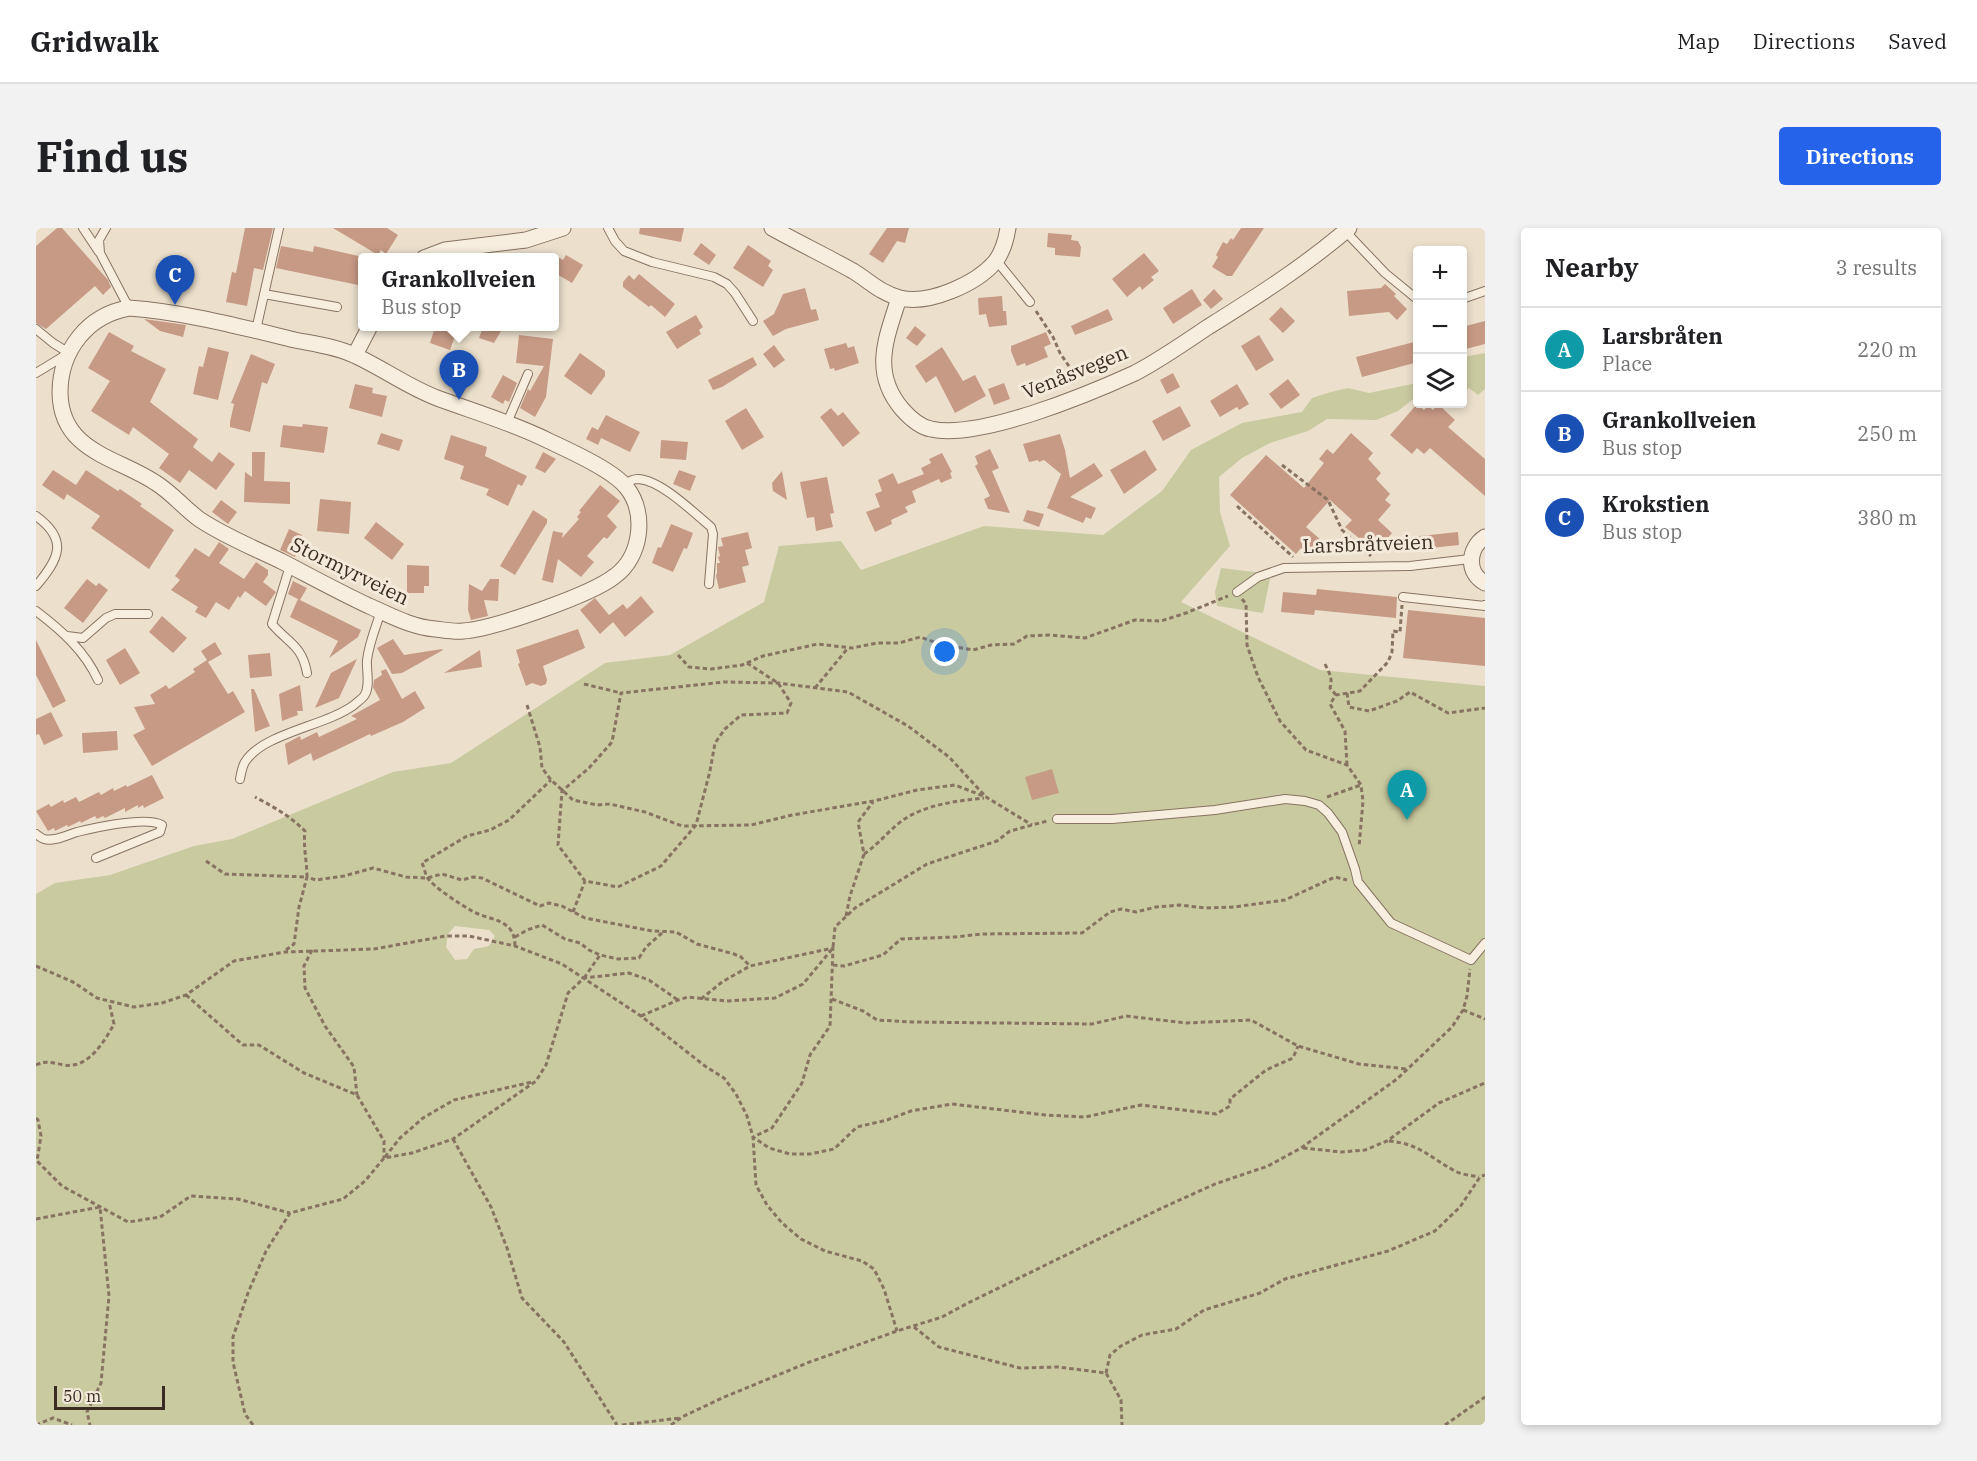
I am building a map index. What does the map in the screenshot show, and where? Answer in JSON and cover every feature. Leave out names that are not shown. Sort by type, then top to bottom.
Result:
[{"type":"street","points":[[437,253],[445,250],[506,244],[563,228]]},
{"type":"street","points":[[772,228],[854,272],[880,290],[899,298],[911,299],[952,291],[971,281],[996,260],[1008,228]]},
{"type":"street","name":"Venåsvegen","points":[[899,298],[887,335],[883,361],[883,374],[895,400],[905,413],[929,429],[947,431],[986,426],[1086,393],[1136,372],[1275,285],[1347,230]]},
{"type":"street","points":[[129,308],[156,310],[256,330],[355,355],[409,386],[539,435],[585,459],[625,484]]},
{"type":"street","name":"Stormyrveien","points":[[129,308],[109,313],[94,321],[79,334],[69,353],[61,382],[62,408],[67,423],[83,443],[93,451],[161,486],[204,522],[381,611],[416,626],[464,631],[506,621],[594,588],[614,577],[628,563],[636,546],[639,530],[639,513],[634,497],[625,484]]},
{"type":"street","points":[[355,355],[368,331]]},
{"type":"street","points":[[1485,537],[1477,543],[1470,559],[1481,581],[1485,583]]},
{"type":"lane","points":[[83,228],[100,253],[129,308]]},
{"type":"lane","points":[[100,253],[99,240],[106,228]]},
{"type":"lane","points":[[256,330],[279,228]]},
{"type":"lane","points":[[608,228],[624,251],[652,262],[714,278],[726,284],[735,293],[753,321]]},
{"type":"lane","points":[[1347,230],[1385,273],[1413,296]]},
{"type":"lane","points":[[996,260],[1030,302]]},
{"type":"lane","points":[[1467,297],[1485,291]]},
{"type":"lane","points":[[264,294],[337,307]]},
{"type":"lane","points":[[36,329],[69,353],[36,373]]},
{"type":"lane","points":[[507,423],[528,374]]},
{"type":"lane","points":[[625,484],[633,479],[650,482],[711,527],[713,534],[709,584]]},
{"type":"lane","points":[[36,516],[49,527],[55,536],[58,549],[56,559],[36,586]]},
{"type":"lane","name":"Larsbråtveien","points":[[1237,592],[1268,573],[1284,568],[1410,566],[1470,559]]},
{"type":"lane","points":[[290,566],[272,624],[300,652],[307,673]]},
{"type":"lane","points":[[1402,600],[1485,606]]},
{"type":"lane","points":[[36,611],[67,636],[98,680]]},
{"type":"lane","points":[[240,779],[243,764],[258,748],[337,714],[365,695],[369,646],[381,611]]},
{"type":"lane","points":[[67,636],[83,638],[106,618],[115,614],[148,614]]},
{"type":"lane","points":[[1057,819],[1112,819],[1215,810],[1285,799],[1319,805],[1336,822],[1342,832],[1358,882],[1390,923],[1471,960],[1485,943]]},
{"type":"lane","points":[[36,834],[43,839],[52,840],[110,825],[150,822],[162,825],[160,832],[96,858]]},
{"type":"path","points":[[1030,302],[1086,393]]},
{"type":"path","points":[[1282,465],[1328,500],[1342,530],[1380,567]]},
{"type":"path","points":[[1237,506],[1306,568]]},
{"type":"path","points":[[678,655],[689,667],[711,669],[747,663],[763,656],[818,644],[848,648],[877,643],[899,643],[920,637],[943,645],[973,650],[991,645],[1014,644],[1026,636],[1085,638],[1135,620],[1161,621],[1237,592],[1246,604],[1247,645],[1258,676],[1280,721],[1306,750],[1347,765]]},
{"type":"path","points":[[1355,869],[1361,841],[1363,801],[1361,785],[1347,765],[1345,730],[1330,704],[1336,695],[1360,691],[1388,662],[1392,652],[1393,631],[1400,632],[1402,600]]},
{"type":"path","points":[[815,688],[848,648]]},
{"type":"path","points":[[621,693],[612,742],[589,768],[562,791],[558,844],[585,881],[618,887],[661,867],[696,825],[715,743],[725,729],[741,715],[787,713],[791,703],[778,683],[747,663]]},
{"type":"path","points":[[1325,664],[1331,675],[1330,688],[1336,695]]},
{"type":"path","points":[[584,684],[621,693],[723,682],[778,683],[848,692],[908,726],[949,757],[986,797]]},
{"type":"path","points":[[1347,693],[1349,706],[1369,711],[1410,692],[1448,713],[1485,708]]},
{"type":"path","points":[[527,705],[540,747],[542,768],[551,780],[573,800],[597,805],[610,804],[645,812],[682,826],[751,825],[792,815],[874,801],[917,790],[955,785],[986,797],[1032,825]]},
{"type":"path","points":[[515,946],[515,937],[511,930],[498,919],[474,912],[441,890],[427,878],[422,863],[467,836],[490,830],[509,820],[551,780]]},
{"type":"path","points":[[1305,801],[1326,798],[1361,785]]},
{"type":"path","points":[[255,797],[277,808],[305,831],[303,843],[307,858],[307,877],[299,907],[294,944],[285,952]]},
{"type":"path","points":[[864,854],[877,846],[903,820],[941,803],[986,797]]},
{"type":"path","points":[[845,916],[864,854],[858,822],[874,801]]},
{"type":"path","points":[[753,1137],[772,1128],[802,1083],[810,1055],[830,1026],[834,927],[855,908],[927,864],[997,841],[1010,831],[1057,819]]},
{"type":"path","points":[[206,861],[225,874],[307,877],[316,880],[344,876],[373,868],[406,877],[427,878],[442,874],[462,880],[473,877],[482,878],[540,906],[549,903],[562,906],[585,918],[640,929],[675,932],[697,944],[741,957],[750,966]]},
{"type":"path","points":[[832,965],[844,966],[883,955],[901,939],[981,934],[1082,933],[1110,912],[1121,909],[1136,912],[1180,905],[1205,908],[1234,907],[1285,900],[1335,877],[1358,882]]},
{"type":"path","points":[[573,912],[585,881]]},
{"type":"path","points":[[515,937],[542,925],[600,955],[618,959],[639,958],[646,947],[663,932]]},
{"type":"path","points":[[36,966],[73,982],[97,998],[134,1007],[162,1003],[186,995],[234,961],[285,952],[374,949],[446,936],[469,936],[515,946],[562,964],[641,1016],[724,1078],[736,1094],[747,1116],[753,1137],[756,1185],[767,1205],[801,1239],[825,1251],[862,1261],[874,1269],[884,1289],[897,1331]]},
{"type":"path","points":[[700,999],[722,982],[750,966],[833,948]]},
{"type":"path","points":[[641,1016],[688,997],[726,1001],[775,998],[803,984],[833,948]]},
{"type":"path","points":[[312,950],[304,966],[305,988],[326,1026],[354,1067],[357,1095],[384,1141],[384,1158]]},
{"type":"path","points":[[384,1158],[412,1153],[453,1139],[536,1081],[546,1065],[568,993],[584,978],[600,955]]},
{"type":"path","points":[[670,1425],[722,1398],[807,1363],[942,1317],[1162,1208],[1215,1184],[1268,1166],[1301,1148],[1384,1088],[1452,1027],[1463,1010],[1467,996],[1471,960]]},
{"type":"path","points":[[584,978],[629,972],[649,980],[678,1000]]},
{"type":"path","points":[[186,995],[243,1045],[259,1045],[304,1073],[357,1095]]},
{"type":"path","points":[[832,999],[863,1011],[877,1020],[1092,1024],[1126,1016],[1186,1023],[1251,1020],[1298,1046],[1359,1064],[1407,1069]]},
{"type":"path","points":[[36,1065],[44,1061],[68,1066],[83,1062],[102,1044],[114,1024],[110,1002]]},
{"type":"path","points":[[1463,1010],[1485,1019]]},
{"type":"path","points":[[753,1137],[769,1148],[790,1154],[810,1154],[834,1149],[857,1127],[887,1120],[911,1111],[952,1104],[1045,1115],[1085,1117],[1141,1105],[1216,1114],[1230,1106],[1230,1099],[1266,1070],[1293,1058],[1298,1046]]},
{"type":"path","points":[[36,1118],[42,1136],[36,1161],[62,1186],[128,1222],[160,1217],[191,1196],[238,1198],[291,1212],[343,1199],[365,1181],[400,1138],[423,1118],[454,1100],[536,1081]]},
{"type":"path","points":[[1301,1148],[1341,1152],[1365,1150],[1387,1141],[1439,1103],[1485,1083]]},
{"type":"path","points":[[453,1139],[491,1207],[507,1248],[522,1298],[564,1342],[617,1425]]},
{"type":"path","points":[[1387,1141],[1404,1142],[1419,1148],[1457,1172],[1480,1177],[1485,1175]]},
{"type":"path","points":[[1122,1425],[1121,1400],[1106,1373],[1110,1355],[1121,1346],[1142,1335],[1176,1329],[1204,1310],[1260,1293],[1285,1279],[1388,1251],[1435,1231],[1460,1207],[1480,1177]]},
{"type":"path","points":[[36,1219],[100,1207]]},
{"type":"path","points":[[90,1425],[87,1412],[101,1383],[110,1296],[100,1207]]},
{"type":"path","points":[[253,1425],[246,1414],[233,1362],[232,1337],[266,1251],[291,1212]]},
{"type":"path","points":[[914,1327],[939,1347],[1020,1368],[1058,1367],[1106,1373]]},
{"type":"path","points":[[1444,1425],[1485,1397]]},
{"type":"path","points":[[622,1425],[682,1417]]},
{"type":"path","points":[[36,1425],[53,1418],[72,1425]]},
{"type":"green space","points":[[1485,353],[1485,389],[1478,395],[1469,388],[1467,390],[1467,356]]},
{"type":"green space","points":[[1413,384],[1413,399],[1398,411],[1376,420],[1327,419],[1308,431],[1270,443],[1242,458],[1219,477],[1220,512],[1230,546],[1181,602],[1320,670],[1485,686],[1485,1425],[36,1425],[36,894],[55,883],[110,875],[194,846],[232,839],[393,772],[451,763],[605,663],[670,655],[764,602],[779,546],[841,541],[861,570],[984,526],[1103,535],[1162,491],[1191,450],[1242,423],[1302,412],[1312,398],[1348,388],[1369,393]],"holes":[[[455,926],[489,930],[495,936],[489,946],[474,949],[467,959],[455,960],[446,947],[448,934]]]},
{"type":"green space","points":[[1221,568],[1271,574],[1263,613],[1217,606],[1215,592]]},
{"type":"building","points":[[57,228],[62,228],[108,280],[111,287],[103,295],[95,286],[46,329],[36,323],[36,246]]},
{"type":"building","points":[[245,228],[273,228],[263,270],[254,268],[247,306],[226,302],[232,272],[236,273]]},
{"type":"building","points":[[333,228],[387,228],[398,235],[387,253],[381,250],[379,253],[375,253]]},
{"type":"building","points":[[640,228],[684,228],[681,242],[639,234]]},
{"type":"building","points":[[887,228],[909,228],[905,243],[897,241],[883,263],[869,254]]},
{"type":"building","points":[[1241,228],[1264,228],[1232,276],[1227,276],[1212,267],[1223,242],[1227,244],[1231,238],[1233,240]]},
{"type":"building","points":[[1048,233],[1072,235],[1071,240],[1078,241],[1081,247],[1080,257],[1055,255],[1055,248],[1047,247]]},
{"type":"building","points":[[701,243],[716,255],[709,265],[693,254]]},
{"type":"building","points":[[748,245],[771,261],[768,266],[773,270],[763,287],[733,268]]},
{"type":"building","points":[[281,246],[313,252],[314,246],[358,256],[358,285],[276,268]]},
{"type":"building","points":[[1144,253],[1159,271],[1151,277],[1154,280],[1142,290],[1140,286],[1127,297],[1112,279]]},
{"type":"building","points":[[566,255],[583,265],[572,283],[559,275],[559,258],[563,260]]},
{"type":"building","points":[[639,274],[675,304],[665,317],[623,287],[623,282],[629,275],[634,280]]},
{"type":"building","points":[[1385,284],[1407,309],[1397,320],[1389,312],[1349,316],[1347,291],[1381,288]]},
{"type":"building","points":[[805,288],[811,310],[816,309],[819,320],[786,329],[773,336],[763,321],[774,314],[783,294]]},
{"type":"building","points":[[1192,289],[1202,305],[1173,324],[1163,308]]},
{"type":"building","points":[[1214,289],[1223,299],[1211,309],[1203,300]]},
{"type":"building","points":[[1002,296],[1007,325],[989,327],[986,314],[979,315],[978,298]]},
{"type":"building","points":[[1281,307],[1295,321],[1283,333],[1269,319]]},
{"type":"building","points":[[1108,309],[1113,320],[1075,335],[1071,326]]},
{"type":"building","points":[[696,315],[703,327],[699,330],[701,334],[677,349],[666,332]]},
{"type":"building","points":[[144,319],[186,325],[183,337],[160,331]]},
{"type":"building","points":[[1485,321],[1485,344],[1467,349],[1467,326]]},
{"type":"building","points":[[915,326],[926,335],[917,346],[906,338]]},
{"type":"building","points":[[434,331],[457,331],[450,350],[430,343]]},
{"type":"building","points":[[482,331],[501,331],[494,343],[479,338]]},
{"type":"building","points":[[109,332],[134,346],[131,351],[166,369],[150,402],[198,439],[193,447],[212,462],[219,452],[235,464],[216,490],[189,470],[180,483],[159,468],[169,454],[133,427],[129,435],[91,411],[110,381],[88,368]]},
{"type":"building","points":[[1046,332],[1051,344],[1044,347],[1048,357],[1026,366],[1025,363],[1017,366],[1011,346]]},
{"type":"building","points":[[519,335],[553,339],[546,397],[535,417],[520,408],[528,389],[530,391],[544,366],[516,363]]},
{"type":"building","points":[[1259,335],[1274,360],[1256,371],[1241,346]]},
{"type":"building","points":[[1413,342],[1413,363],[1362,377],[1356,357]]},
{"type":"building","points":[[846,343],[848,348],[854,346],[859,363],[835,371],[834,368],[830,369],[824,349]]},
{"type":"building","points":[[774,345],[785,360],[774,368],[763,354]]},
{"type":"building","points":[[208,347],[229,352],[218,400],[193,394],[199,366],[203,367]]},
{"type":"building","points":[[942,347],[963,381],[975,375],[986,396],[955,413],[936,376],[926,383],[915,366]]},
{"type":"building","points":[[580,353],[605,371],[605,376],[591,395],[564,376]]},
{"type":"building","points":[[251,354],[275,364],[267,384],[262,382],[250,432],[230,427],[230,422],[234,404],[231,403]]},
{"type":"building","points":[[753,357],[757,365],[722,387],[713,390],[708,380]]},
{"type":"building","points":[[453,358],[466,362],[462,377],[449,374]]},
{"type":"building","points":[[1173,373],[1180,387],[1167,394],[1160,380]]},
{"type":"building","points":[[503,375],[517,383],[509,402],[505,400],[503,404],[491,397]]},
{"type":"building","points":[[1288,379],[1300,395],[1281,409],[1269,394]]},
{"type":"building","points":[[1004,383],[1010,399],[994,405],[988,389]]},
{"type":"building","points":[[355,384],[373,388],[372,393],[387,396],[382,417],[349,408]]},
{"type":"building","points":[[1237,384],[1249,404],[1239,410],[1237,407],[1220,417],[1210,401]]},
{"type":"building","points":[[1180,406],[1191,426],[1163,441],[1152,421]]},
{"type":"building","points":[[746,408],[764,437],[742,450],[725,421]]},
{"type":"building","points":[[831,408],[838,416],[843,412],[860,433],[843,447],[820,417]]},
{"type":"building","points":[[1414,408],[1433,410],[1442,408],[1455,420],[1448,427],[1485,459],[1485,496],[1430,448],[1424,454],[1417,448],[1412,454],[1390,435]]},
{"type":"building","points":[[606,415],[640,432],[630,452],[601,438],[598,445],[586,439],[592,427],[598,430]]},
{"type":"building","points":[[303,424],[328,427],[324,453],[280,447],[283,425],[302,427]]},
{"type":"building","points":[[381,433],[403,440],[399,451],[377,444]]},
{"type":"building","points":[[1351,433],[1373,453],[1368,459],[1381,473],[1376,479],[1390,494],[1385,500],[1391,505],[1378,520],[1392,533],[1380,547],[1373,542],[1369,546],[1345,527],[1352,520],[1330,500],[1306,527],[1321,540],[1308,554],[1301,548],[1296,554],[1230,495],[1266,455],[1304,488],[1324,463],[1319,459],[1327,449],[1333,454]]},
{"type":"building","points":[[1060,434],[1070,478],[1094,463],[1103,476],[1070,497],[1096,508],[1091,519],[1086,517],[1083,523],[1047,508],[1061,474],[1044,460],[1029,462],[1023,444]]},
{"type":"building","points":[[451,435],[487,447],[485,456],[527,476],[522,486],[518,484],[508,506],[486,495],[489,489],[460,479],[464,466],[444,459]]},
{"type":"building","points":[[661,440],[688,442],[686,460],[660,458]]},
{"type":"building","points":[[990,449],[999,468],[992,471],[1010,513],[988,509],[984,499],[990,496],[975,466],[978,464],[975,456]]},
{"type":"building","points":[[1145,450],[1157,470],[1124,494],[1110,470]]},
{"type":"building","points":[[252,452],[265,452],[264,481],[290,482],[290,504],[244,502],[245,472],[252,477]]},
{"type":"building","points":[[543,452],[556,459],[545,473],[535,468]]},
{"type":"building","points":[[942,453],[952,472],[950,473],[952,478],[941,483],[939,479],[912,491],[916,502],[905,507],[908,512],[891,520],[892,524],[875,532],[866,512],[880,507],[875,494],[882,491],[878,480],[893,473],[898,484],[924,474],[921,468],[931,463],[929,459]]},
{"type":"building","points":[[53,470],[76,485],[86,470],[142,504],[140,506],[174,530],[149,569],[91,528],[100,516],[67,494],[64,500],[42,485]]},
{"type":"building","points":[[679,470],[696,476],[690,491],[673,484]]},
{"type":"building","points":[[782,471],[787,500],[773,491],[772,483]]},
{"type":"building","points":[[827,477],[834,513],[830,514],[833,527],[816,531],[814,517],[807,518],[800,482]]},
{"type":"building","points":[[600,485],[620,501],[607,516],[617,527],[607,539],[604,537],[587,556],[594,562],[581,577],[558,559],[553,583],[542,580],[553,531],[563,533],[562,538],[579,519],[577,517],[581,512],[579,511]]},
{"type":"building","points":[[320,499],[351,502],[349,534],[317,531]]},
{"type":"building","points":[[221,500],[237,512],[228,524],[212,512]]},
{"type":"building","points":[[533,510],[547,519],[547,523],[515,575],[500,566]]},
{"type":"building","points":[[1027,510],[1044,514],[1039,527],[1023,521]]},
{"type":"building","points":[[376,522],[404,544],[392,560],[364,538]]},
{"type":"building","points":[[671,524],[693,533],[687,549],[684,548],[673,572],[652,563]]},
{"type":"building","points":[[289,529],[302,535],[295,557],[280,550]]},
{"type":"building","points":[[748,532],[752,548],[745,550],[749,565],[742,567],[746,582],[719,589],[716,576],[717,563],[720,563],[718,547],[723,546],[721,538]]},
{"type":"building","points":[[1458,532],[1459,545],[1412,550],[1411,537]]},
{"type":"building","points":[[219,542],[229,549],[219,563],[244,579],[256,562],[268,570],[268,575],[263,582],[276,592],[266,606],[245,591],[240,598],[238,596],[229,610],[216,602],[206,618],[195,612],[198,607],[171,590],[180,580],[175,576],[195,548],[209,557]]},
{"type":"building","points":[[407,565],[429,566],[429,586],[424,586],[424,593],[407,593]]},
{"type":"building","points":[[87,579],[96,586],[99,583],[108,590],[83,623],[64,608]]},
{"type":"building","points":[[490,579],[499,579],[498,601],[484,600],[488,616],[471,620],[468,610],[469,584],[482,591]]},
{"type":"building","points":[[293,581],[307,588],[300,600],[288,594]]},
{"type":"building","points":[[1317,589],[1397,597],[1396,618],[1315,610],[1314,615],[1281,612],[1283,592],[1316,595]]},
{"type":"building","points":[[641,596],[654,612],[625,637],[613,622],[600,634],[580,610],[595,598],[609,615],[623,604],[627,609]]},
{"type":"building","points":[[298,599],[361,630],[358,637],[329,658],[338,641],[290,617]]},
{"type":"building","points":[[1408,610],[1485,618],[1485,666],[1403,658]]},
{"type":"building","points":[[162,616],[187,638],[173,653],[149,632]]},
{"type":"building","points":[[578,629],[585,648],[543,666],[546,684],[541,686],[532,683],[526,686],[518,664],[520,663],[516,650]]},
{"type":"building","points":[[393,639],[404,655],[443,650],[402,673],[392,674],[377,648]]},
{"type":"building","points":[[36,640],[66,701],[53,708],[36,675]]},
{"type":"building","points":[[215,642],[222,654],[208,662],[228,694],[233,691],[245,712],[152,766],[133,735],[145,729],[134,707],[155,704],[150,695],[166,685],[169,689],[195,672],[193,669],[207,660],[201,651]]},
{"type":"building","points":[[125,648],[140,673],[120,685],[106,660]]},
{"type":"building","points":[[480,650],[482,667],[444,673]]},
{"type":"building","points":[[270,653],[272,676],[250,678],[248,655]]},
{"type":"building","points":[[357,659],[339,698],[315,708],[331,673]]},
{"type":"building","points":[[386,669],[402,699],[415,691],[425,708],[403,722],[371,736],[370,734],[313,761],[311,753],[288,765],[285,744],[300,736],[301,740],[317,732],[319,737],[357,719],[351,716],[380,700],[373,687],[374,680],[382,675],[381,671]]},
{"type":"building","points":[[300,685],[303,711],[297,711],[298,715],[282,721],[279,694]]},
{"type":"building","points":[[251,689],[254,689],[270,726],[255,732]]},
{"type":"building","points":[[51,712],[63,736],[44,745],[39,734],[36,735],[36,719]]},
{"type":"building","points":[[117,731],[118,750],[83,753],[82,733]]},
{"type":"building","points":[[1052,769],[1059,793],[1032,800],[1025,777]]},
{"type":"building","points":[[152,775],[164,798],[144,808],[143,805],[138,808],[138,805],[125,812],[125,808],[105,818],[103,816],[97,819],[95,816],[55,831],[54,828],[48,831],[36,811],[49,804],[51,807],[63,800],[64,803],[76,797],[79,802],[99,792],[101,795],[113,788],[114,791],[126,785],[127,787]]},
{"type":"place","name":"Krokstien","points":[[175,305]]},
{"type":"place","name":"Grankollveien","points":[[459,400]]},
{"type":"place","name":"Larsbråten","points":[[1407,820]]}]
